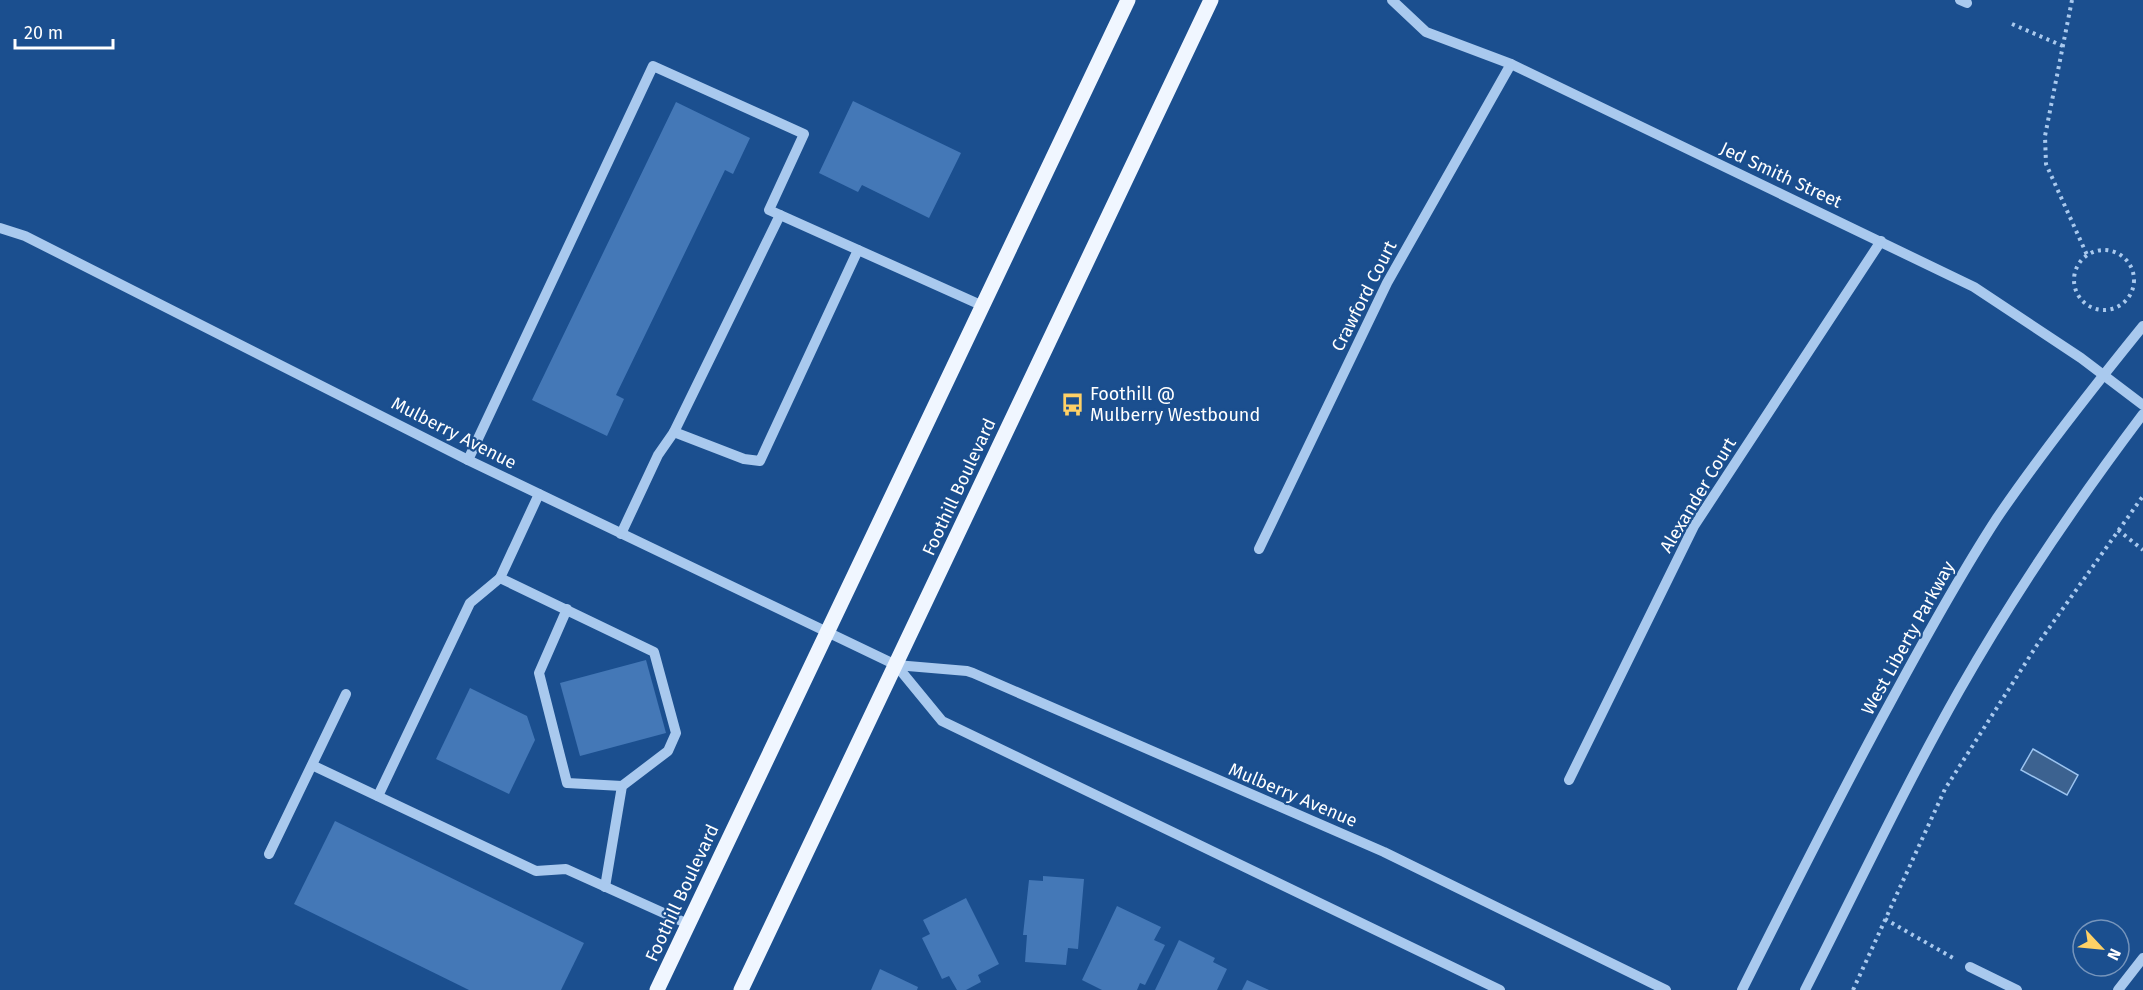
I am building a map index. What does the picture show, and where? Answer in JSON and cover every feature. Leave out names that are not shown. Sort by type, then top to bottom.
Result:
[{"type":"main road","name":"Foothill Boulevard","points":[[657,990],[1128,0]]},
{"type":"main road","name":"Foothill Boulevard","points":[[741,990],[1211,0]]},
{"type":"street","name":"Jed Smith Street","points":[[1392,0],[1426,32],[1511,64],[1974,287],[2104,375],[2143,405]]},
{"type":"street","name":"Crawford Court","points":[[1259,549],[1387,283],[1511,64]]},
{"type":"street","points":[[468,460],[653,66],[804,134],[769,210],[983,306]]},
{"type":"street","points":[[621,534],[658,455],[674,432],[780,215]]},
{"type":"street","name":"Mulberry Avenue","points":[[0,228],[35,241],[468,460],[827,634],[896,665],[973,673],[1384,852],[1666,990]]},
{"type":"street","name":"Alexander Court","points":[[1569,780],[1694,526],[1881,241]]},
{"type":"street","points":[[674,432],[744,459],[760,461],[858,250]]},
{"type":"street","name":"West Liberty Parkway","points":[[1742,990],[1857,764],[1936,619],[1998,518],[2049,446],[2143,326]]},
{"type":"street","points":[[1805,990],[1959,691],[2054,538],[2143,414]]},
{"type":"street","points":[[378,796],[470,603],[500,578],[539,494]]},
{"type":"street","points":[[500,578],[567,609],[654,652],[676,733],[668,751],[622,786],[567,783],[539,673],[567,609]]},
{"type":"street","name":"Mulberry Avenue","points":[[896,665],[942,722],[1500,990]]},
{"type":"street","points":[[269,854],[314,766],[346,694]]},
{"type":"street","points":[[314,766],[536,871],[566,869],[688,924]]},
{"type":"street","points":[[605,887],[622,786]]},
{"type":"street","points":[[2118,990],[2143,958]]},
{"type":"street","points":[[1970,967],[2017,990]]},
{"type":"path","points":[[2072,0],[2045,136],[2046,164],[2087,255]]},
{"type":"path","points":[[2012,24],[2063,46]]},
{"type":"path","points":[[2106,250],[2124,257],[2130,264],[2134,274],[2134,284],[2126,301],[2108,310],[2089,306],[2081,300],[2074,282],[2080,262],[2087,255],[2106,250]]},
{"type":"path","points":[[1853,990],[1945,789],[2037,645],[2143,496]]},
{"type":"path","points":[[2118,530],[2143,550]]},
{"type":"path","points":[[1885,919],[1970,967]]},
{"type":"water","points":[[2033,749],[2078,775],[2067,795],[2021,770]]},
{"type":"building","points":[[853,101],[961,153],[929,218],[862,185],[858,192],[819,173]]},
{"type":"building","points":[[676,102],[750,138],[733,174],[725,170],[616,395],[624,399],[607,436],[532,400]]},
{"type":"building","points":[[646,660],[666,733],[580,756],[560,683]]},
{"type":"building","points":[[470,688],[527,716],[535,740],[509,794],[436,759]]},
{"type":"building","points":[[335,821],[584,943],[561,990],[469,990],[294,904]]},
{"type":"building","points":[[1043,876],[1084,879],[1078,949],[1068,948],[1066,965],[1025,962],[1027,935],[1023,935],[1029,880],[1043,881]]},
{"type":"building","points":[[966,898],[999,964],[978,975],[981,982],[966,990],[957,990],[949,976],[942,979],[922,938],[930,934],[923,920]]},
{"type":"building","points":[[1117,906],[1161,927],[1154,940],[1165,945],[1145,985],[1140,983],[1137,990],[1102,990],[1082,980]]},
{"type":"building","points":[[1179,940],[1215,958],[1213,962],[1227,969],[1217,990],[1155,990]]},
{"type":"building","points":[[880,969],[918,987],[917,990],[871,990]]},
{"type":"building","points":[[1247,980],[1269,990],[1242,990]]},
{"type":"place","name":"Foothill @ Mulberry Westbound","points":[[1072,404]]}]
